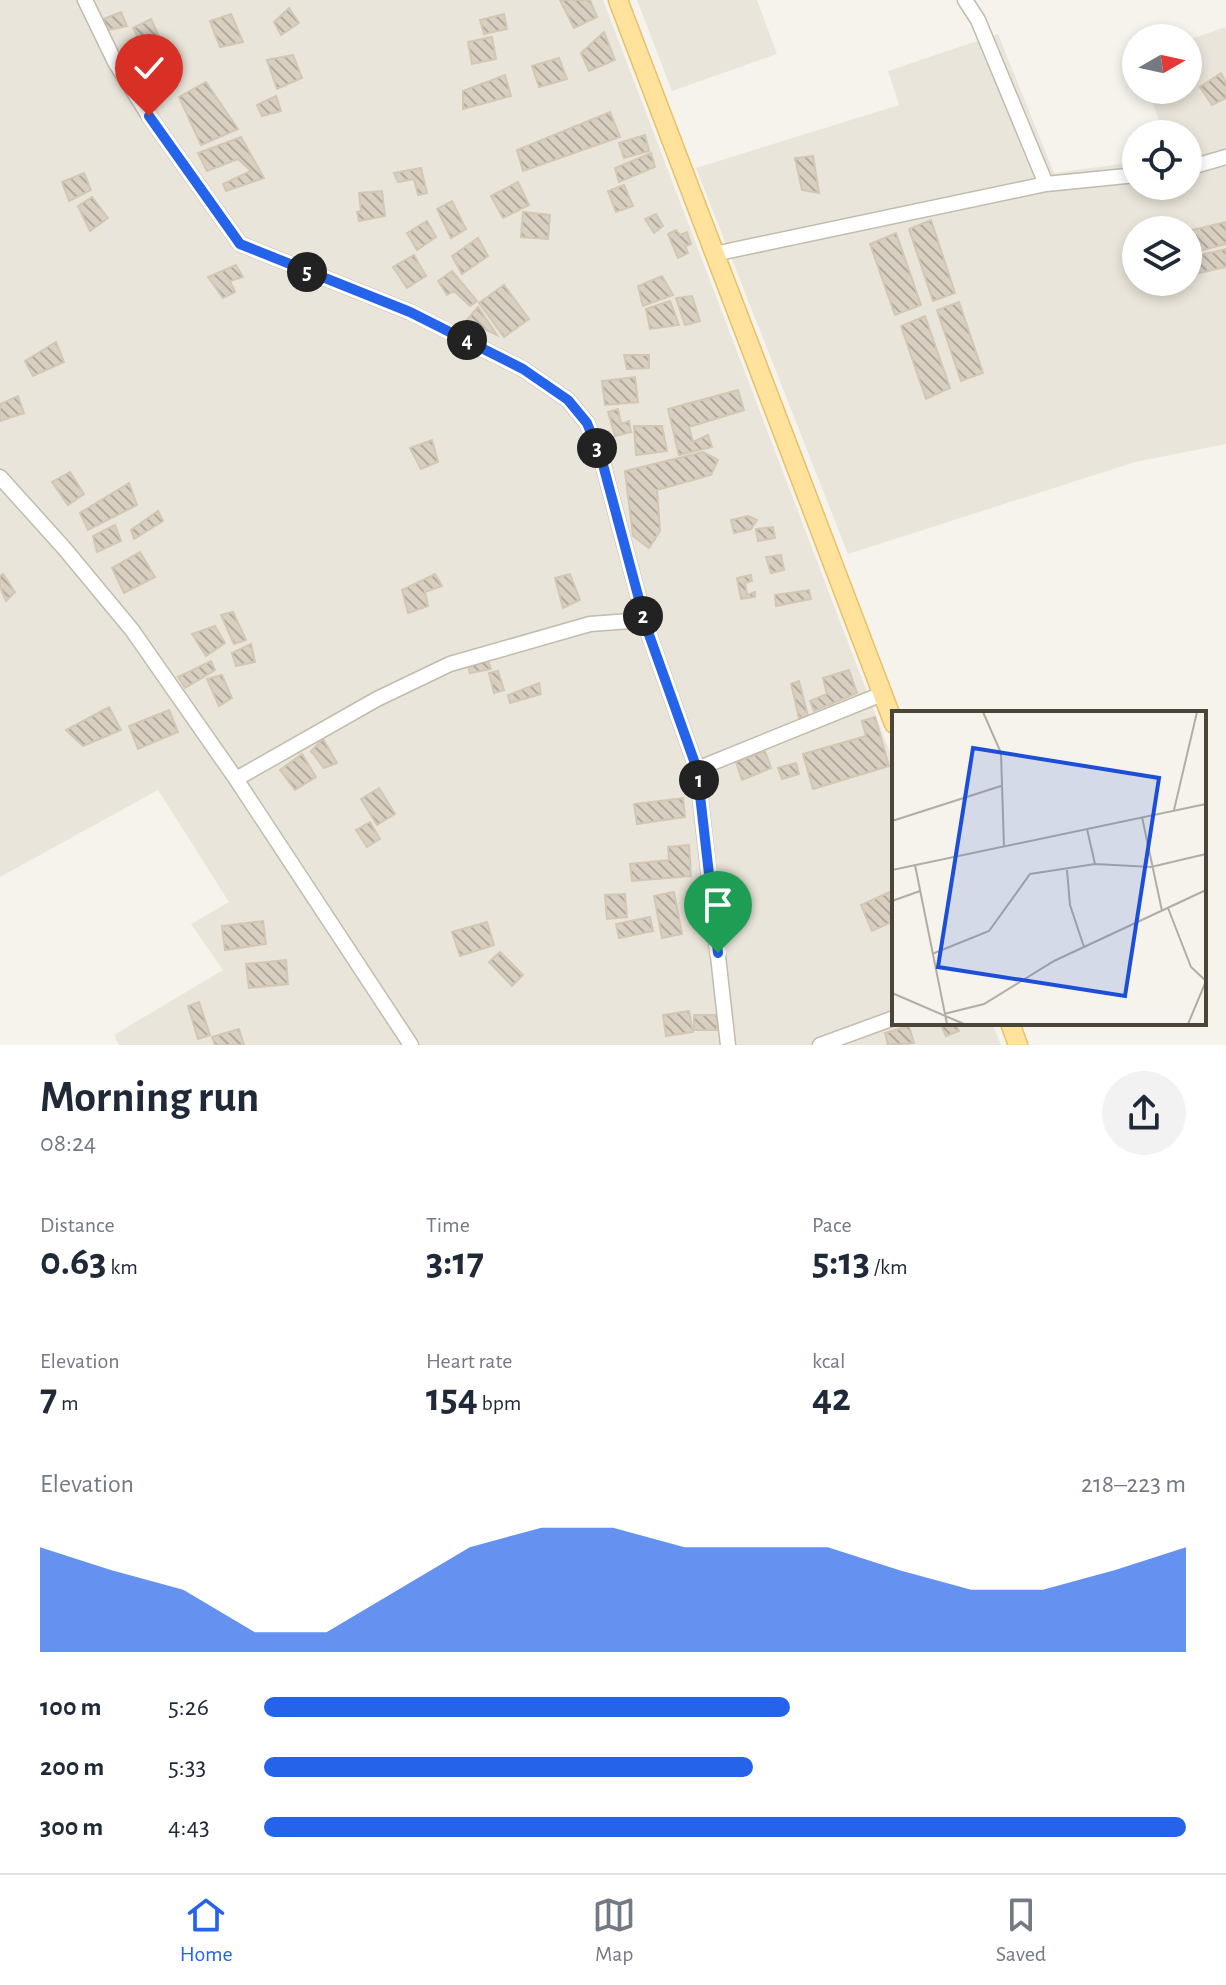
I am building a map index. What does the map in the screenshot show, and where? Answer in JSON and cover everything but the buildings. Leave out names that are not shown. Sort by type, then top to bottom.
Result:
[{"type":"main road","points":[[618,0],[892,719]]},
{"type":"main road","points":[[1011,1025],[1018,1045]]},
{"type":"street","points":[[85,0],[115,62],[149,116],[240,244],[410,312],[523,369],[568,400],[587,423],[602,461],[644,620],[697,769],[728,1045]]},
{"type":"street","points":[[965,0],[978,20],[1046,184]]},
{"type":"street","points":[[1202,164],[1226,157]]},
{"type":"street","points":[[714,254],[1046,184],[1122,176]]},
{"type":"street","points":[[0,477],[132,630],[236,779],[411,1045]]},
{"type":"street","points":[[236,779],[377,699],[450,664],[590,624],[644,620]]},
{"type":"street","points":[[697,769],[882,694]]},
{"type":"street","points":[[820,1045],[892,1019]]},
{"type":"shaded area","points":[[0,0],[603,0],[892,758],[892,1025],[993,1025],[1001,1045],[119,1045],[114,1035],[223,970],[191,924],[229,902],[158,790],[0,877]]},
{"type":"shaded area","points":[[637,0],[757,0],[777,54],[672,91]]},
{"type":"shaded area","points":[[1226,27],[1226,444],[1135,462],[848,554],[696,168],[899,105],[888,71],[998,34],[1054,173],[1122,164],[1122,200],[1202,200],[1202,120],[1159,120],[1153,104],[1202,104],[1202,35]]},
{"type":"route","points":[[149,116],[240,244],[410,312],[523,369],[568,400],[587,423],[602,461],[647,629],[697,769],[718,953]]}]
